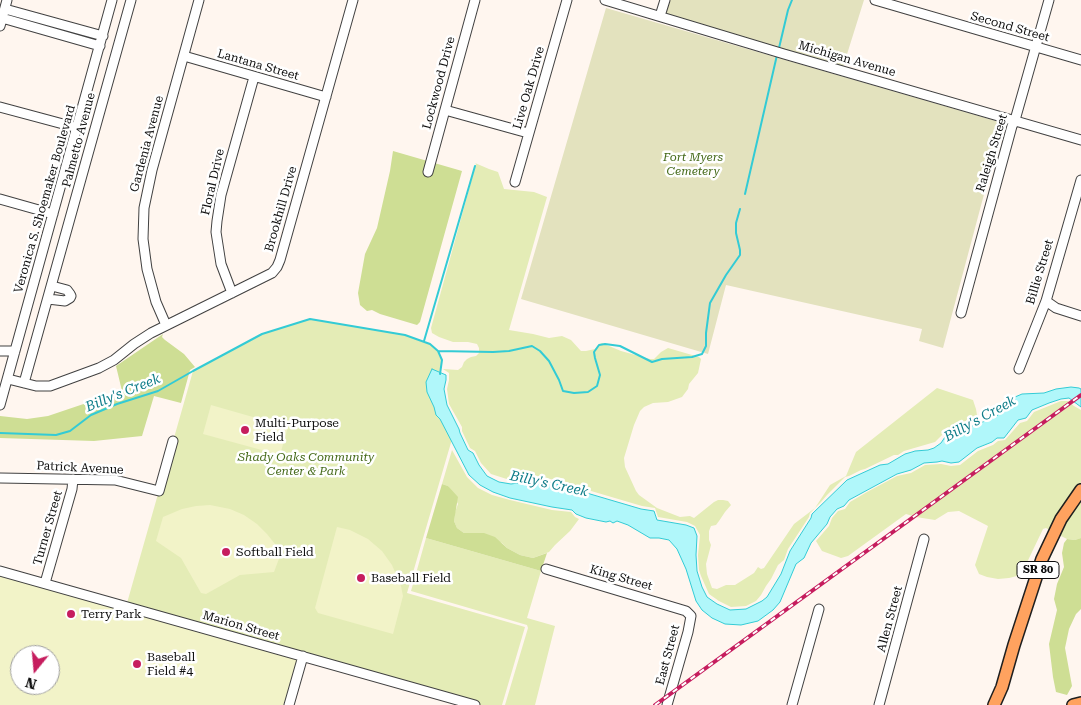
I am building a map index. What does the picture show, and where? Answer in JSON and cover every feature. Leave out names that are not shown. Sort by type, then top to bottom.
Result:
[{"type":"main road","name":"SR 80","points":[[998,704],[1014,645],[1042,559],[1061,519],[1081,490]]},
{"type":"main road","points":[[1068,705],[1081,703]]},
{"type":"street","name":"Veronica S. Shoemaker Boulevard","points":[[0,405],[112,0]]},
{"type":"street","name":"Palmetto Avenue","points":[[24,384],[131,0]]},
{"type":"street","name":"Gardenia Avenue","points":[[166,325],[156,302],[147,269],[143,239],[144,208],[152,170],[199,0]]},
{"type":"street","name":"Brookhill Drive","points":[[24,384],[50,386],[99,368],[114,360],[144,337],[272,272],[280,260],[353,0]]},
{"type":"street","name":"Lockwood Drive","points":[[428,172],[475,0]]},
{"type":"street","name":"Live Oak Drive","points":[[515,182],[567,0]]},
{"type":"street","name":"Michigan Avenue","points":[[606,0],[1081,140]]},
{"type":"street","points":[[660,16],[665,0]]},
{"type":"street","name":"Second Street","points":[[875,0],[1081,60]]},
{"type":"street","name":"Raleigh Street","points":[[960,313],[1049,0]]},
{"type":"street","points":[[4,13],[103,36]]},
{"type":"street","points":[[4,13],[100,46]]},
{"type":"street","name":"Lantana Street","points":[[184,56],[326,98]]},
{"type":"street","name":"Floral Drive","points":[[232,293],[220,257],[216,232],[217,221],[221,195],[254,77]]},
{"type":"street","points":[[0,107],[78,128]]},
{"type":"street","points":[[445,110],[528,133]]},
{"type":"street","name":"Billie Street","points":[[1019,369],[1046,301],[1081,180]]},
{"type":"street","points":[[0,199],[53,214]]},
{"type":"street","points":[[48,298],[65,302],[71,296],[67,290],[52,286]]},
{"type":"street","points":[[1046,301],[1056,308],[1081,316]]},
{"type":"street","points":[[0,351],[15,351]]},
{"type":"street","points":[[8,379],[24,384]]},
{"type":"street","name":"Patrick Avenue","points":[[0,478],[115,480],[158,491],[173,441]]},
{"type":"street","name":"Turner Street","points":[[45,583],[72,489],[73,479]]},
{"type":"street","name":"Allen Street","points":[[879,705],[924,539]]},
{"type":"street","name":"King Street","points":[[546,569],[680,608],[688,613]]},
{"type":"street","name":"Marion Street","points":[[0,571],[473,705]]},
{"type":"street","points":[[792,705],[819,609]]},
{"type":"street","name":"East Street","points":[[667,705],[688,632],[691,616],[688,613]]},
{"type":"street","points":[[289,705],[303,656]]},
{"type":"green space","points":[[667,0],[864,0],[843,67],[663,14]]},
{"type":"green space","name":"Fort Myers Cemetery","points":[[606,8],[1003,123],[943,348],[919,341],[922,329],[726,285],[708,354],[521,299]]},
{"type":"green space","points":[[393,151],[462,171],[420,322],[417,325],[372,310],[367,311],[360,305],[358,293],[365,254],[377,228]]},
{"type":"green space","points":[[475,163],[498,172],[504,189],[534,192],[547,197],[509,330],[549,338],[562,336],[571,340],[581,351],[595,349],[602,343],[621,351],[650,359],[654,359],[668,348],[701,359],[698,373],[682,397],[668,402],[653,403],[640,411],[624,458],[625,467],[636,491],[657,508],[680,517],[690,516],[694,518],[718,500],[728,501],[731,505],[716,525],[711,526],[709,531],[711,545],[706,564],[712,588],[717,589],[726,585],[735,585],[754,573],[758,567],[764,568],[794,524],[815,508],[788,549],[784,560],[778,565],[756,601],[746,606],[731,607],[709,594],[699,570],[700,535],[695,526],[687,522],[658,517],[655,508],[642,506],[547,478],[513,481],[491,474],[481,463],[475,451],[470,448],[462,427],[449,404],[447,389],[449,373],[443,369],[458,370],[467,359],[479,353],[479,348],[477,344],[453,342],[439,337],[432,333],[431,328]]},
{"type":"green space","name":"Shady Oaks Community Center & Park","points":[[310,319],[405,335],[430,344],[438,351],[442,360],[438,378],[438,389],[455,429],[407,593],[525,627],[502,705],[480,705],[127,603],[193,371],[262,334]]},
{"type":"green space","points":[[163,334],[162,337],[184,354],[195,367],[190,370],[181,403],[154,396],[142,436],[94,441],[0,438],[0,416],[27,419],[48,416],[122,391],[116,366]]},
{"type":"green space","points":[[937,388],[973,400],[978,421],[974,423],[965,422],[953,426],[935,442],[904,451],[845,477],[815,508],[830,485],[846,476],[856,452]]},
{"type":"green space","points":[[1061,401],[1068,401],[1081,410],[1081,485],[1051,531],[1046,528],[1043,529],[1021,575],[998,579],[979,574],[975,565],[988,526],[959,511],[948,512],[935,520],[906,514],[848,556],[841,558],[822,551],[816,541],[829,526],[832,518],[838,511],[845,509],[850,502],[867,492],[897,476],[911,473],[925,465],[960,465],[978,451],[998,441],[1005,440],[1020,423],[1027,421],[1034,412]]},
{"type":"green space","name":"Multi-Purpose Field","points":[[211,405],[288,427],[280,455],[203,434]]},
{"type":"green space","points":[[452,450],[467,477],[478,488],[492,495],[510,500],[552,510],[571,512],[579,519],[549,552],[533,558],[520,555],[502,543],[479,533],[464,533],[457,528],[454,521],[458,504],[448,486],[442,484]]},
{"type":"green space","points":[[442,484],[448,486],[458,497],[454,521],[457,528],[464,533],[484,533],[495,537],[507,548],[520,555],[533,558],[547,553],[541,571],[426,538]]},
{"type":"green space","points":[[1081,495],[1081,538],[1075,540],[1067,539],[1057,534]]},
{"type":"green space","name":"Softball Field","points":[[210,505],[230,509],[244,515],[267,534],[275,544],[280,556],[274,572],[240,575],[206,594],[201,593],[181,558],[156,541],[163,517],[182,509]]},
{"type":"green space","name":"Baseball Field","points":[[337,527],[350,530],[368,539],[382,551],[392,565],[403,596],[393,634],[318,613],[315,608]]},
{"type":"green space","points":[[426,538],[541,571],[527,618],[555,626],[535,705],[505,705],[528,628],[527,625],[411,591]]},
{"type":"green space","points":[[1081,538],[1081,609],[1076,614],[1069,629],[1065,648],[1072,686],[1067,695],[1056,692],[1049,644],[1057,610],[1054,599],[1057,584],[1064,567],[1062,553],[1064,543],[1067,539],[1075,540]]},
{"type":"green space","name":"Terry Park","points":[[0,574],[298,659],[285,705],[0,705]]},
{"type":"water","points":[[432,369],[446,375],[444,389],[447,405],[468,450],[473,453],[487,476],[499,482],[511,484],[546,481],[641,509],[654,511],[657,520],[694,528],[697,536],[697,571],[702,587],[707,597],[730,610],[746,609],[767,597],[781,574],[790,551],[812,514],[847,480],[880,465],[888,464],[905,454],[934,448],[954,429],[965,425],[974,426],[998,415],[1015,397],[1022,394],[1044,393],[1071,387],[1079,388],[1081,389],[1081,407],[1069,398],[1049,403],[1032,410],[1026,418],[1018,420],[1004,438],[997,438],[977,448],[959,462],[924,463],[911,470],[897,474],[849,500],[830,517],[827,524],[811,543],[804,558],[796,564],[780,602],[758,621],[741,625],[725,624],[712,618],[702,610],[696,601],[686,569],[677,549],[669,540],[650,538],[617,521],[613,523],[586,518],[572,510],[510,498],[480,485],[469,475],[440,419],[436,415],[427,392],[426,382]]},
{"type":"waterway","points":[[779,48],[792,0]]},
{"type":"waterway","points":[[745,194],[777,55]]},
{"type":"waterway","points":[[424,341],[475,166]]},
{"type":"waterway","points":[[438,351],[493,352],[532,346],[540,351],[549,361],[563,391],[574,393],[588,392],[597,386],[600,375],[594,352],[599,345],[620,346],[652,362],[702,354],[706,346],[710,303],[740,255],[736,233],[736,223],[740,209]]},
{"type":"waterway","name":"Billy's Creek","points":[[0,433],[56,435],[70,431],[91,415],[117,404],[158,391],[262,334],[310,319],[405,335],[430,344],[438,351],[442,360],[440,374]]},
{"type":"railway","points":[[655,705],[1081,395]]},
{"type":"place","name":"Multi-Purpose Field","points":[[245,430]]},
{"type":"place","name":"Softball Field","points":[[226,552]]},
{"type":"place","name":"Baseball Field","points":[[361,578]]},
{"type":"place","name":"Terry Park","points":[[71,614]]},
{"type":"place","name":"Baseball Field #4","points":[[137,664]]}]
